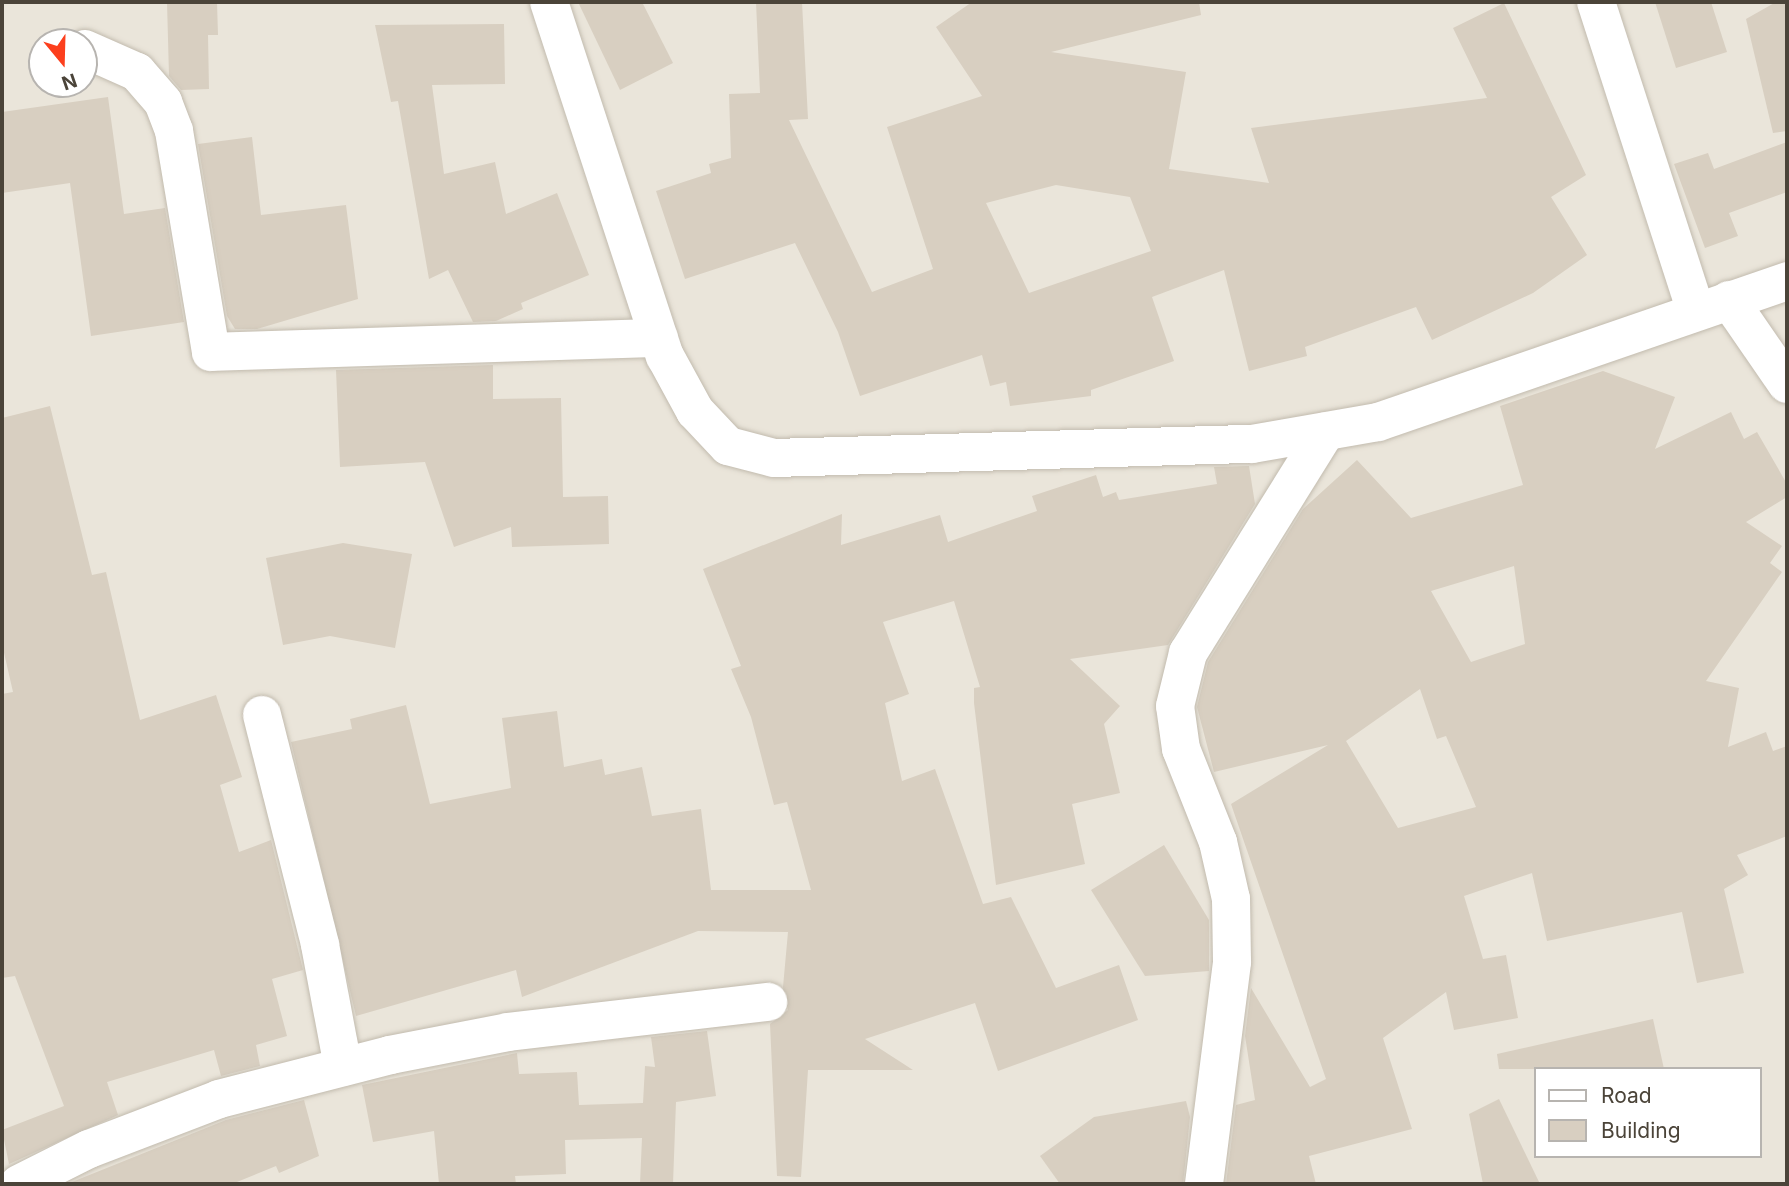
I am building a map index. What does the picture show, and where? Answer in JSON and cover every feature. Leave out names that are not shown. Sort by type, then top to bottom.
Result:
[{"type":"street","points":[[549,2],[659,338],[695,411],[729,446],[774,458],[1252,444],[1378,422],[1787,281]]},
{"type":"street","points":[[1597,2],[1713,306],[1787,384]]},
{"type":"street","points":[[98,55],[137,72],[163,102],[174,131],[211,352],[659,338]]},
{"type":"street","points":[[1204,1184],[1232,962],[1231,898],[1218,842],[1181,749],[1175,706],[1188,653],[1325,431]]},
{"type":"street","points":[[262,715],[320,945],[343,1067]]},
{"type":"street","points":[[19,1184],[89,1149],[219,1099],[343,1067],[508,1032],[768,1002]]},
{"type":"shaded area","points":[[2,2],[1787,2],[1787,1184],[2,1184]]},
{"type":"building","points":[[167,2],[217,2],[218,35],[208,35],[209,89],[181,90],[169,76]]},
{"type":"building","points":[[578,2],[642,2],[673,63],[620,90]]},
{"type":"building","points":[[756,2],[802,2],[808,119],[789,120],[872,292],[933,269],[887,127],[982,96],[936,27],[972,2],[1199,2],[1201,15],[1051,52],[1186,72],[1169,169],[1269,183],[1251,128],[1487,98],[1453,28],[1504,3],[1586,175],[1551,197],[1587,255],[1533,293],[1432,340],[1416,307],[1305,347],[1307,356],[1249,371],[1224,270],[1152,297],[1174,361],[1091,390],[1091,396],[1010,406],[1006,382],[990,386],[982,355],[860,396],[838,332],[795,243],[685,279],[656,191],[711,173],[709,164],[731,158],[729,94],[760,93]],"holes":[[[1056,185],[1130,197],[1151,251],[1029,293],[986,203]]]},
{"type":"building","points":[[1655,2],[1711,2],[1727,52],[1676,68]]},
{"type":"building","points":[[1776,2],[1787,2],[1787,131],[1773,133],[1746,19]]},
{"type":"building","points":[[504,24],[505,84],[432,85],[444,174],[495,162],[506,214],[557,193],[589,275],[521,303],[523,309],[496,321],[473,322],[448,270],[429,279],[398,101],[391,102],[375,25]]},
{"type":"building","points":[[108,97],[124,214],[165,208],[184,322],[91,336],[70,183],[2,193],[2,112]]},
{"type":"building","points":[[252,137],[261,215],[346,205],[358,299],[257,329],[235,329],[227,316],[198,144]]},
{"type":"building","points":[[1787,142],[1787,192],[1729,213],[1738,236],[1705,248],[1674,164],[1708,153],[1714,169]]},
{"type":"building","points":[[493,365],[493,399],[561,398],[563,497],[608,496],[609,544],[512,547],[511,527],[454,547],[425,462],[340,467],[336,370]]},
{"type":"building","points":[[1603,371],[1675,397],[1655,449],[1731,412],[1744,439],[1757,432],[1787,484],[1787,497],[1746,522],[1782,546],[1770,563],[1782,572],[1706,681],[1739,688],[1728,747],[1766,732],[1773,751],[1787,746],[1787,836],[1737,855],[1748,875],[1724,889],[1744,973],[1697,983],[1682,912],[1547,941],[1532,873],[1464,896],[1483,959],[1506,955],[1518,1018],[1454,1030],[1446,992],[1383,1038],[1412,1129],[1309,1156],[1316,1184],[1226,1184],[1236,1105],[1255,1100],[1245,1036],[1251,988],[1310,1087],[1326,1079],[1231,804],[1328,745],[1214,772],[1197,707],[1208,662],[1303,509],[1357,460],[1411,518],[1523,485],[1500,406]],"holes":[[[1514,566],[1525,644],[1471,662],[1431,591]],[[1420,689],[1437,739],[1446,736],[1476,807],[1398,828],[1346,741]]]},
{"type":"building","points":[[50,406],[92,575],[106,572],[140,720],[216,695],[242,777],[220,785],[239,852],[271,840],[303,970],[272,979],[287,1036],[256,1045],[260,1066],[221,1076],[214,1050],[107,1082],[118,1115],[9,1164],[2,1130],[64,1106],[15,976],[2,978],[2,694],[13,692],[2,644],[2,418]]},
{"type":"building","points":[[1249,466],[1255,504],[1168,645],[1070,659],[1120,706],[1104,724],[1120,793],[1072,804],[1085,864],[996,885],[974,703],[974,688],[980,687],[954,601],[883,622],[909,694],[885,703],[902,781],[935,769],[983,904],[1011,897],[1056,988],[1119,965],[1138,1020],[998,1071],[975,1003],[865,1039],[913,1070],[808,1070],[801,1177],[777,1176],[770,1024],[788,1010],[783,987],[788,932],[698,931],[522,997],[516,970],[356,1016],[291,742],[352,729],[350,719],[406,705],[430,804],[511,788],[502,718],[557,711],[564,767],[602,759],[605,775],[642,767],[652,816],[701,809],[711,890],[811,890],[787,802],[774,805],[751,717],[731,669],[741,666],[703,569],[842,514],[841,545],[940,515],[948,542],[1037,511],[1032,496],[1096,475],[1103,497],[1116,492],[1119,500],[1217,484],[1214,467]]},
{"type":"building","points":[[343,543],[412,554],[395,648],[330,636],[283,645],[266,558]]},
{"type":"building","points":[[1164,845],[1209,920],[1209,971],[1145,976],[1091,890]]},
{"type":"building","points":[[1653,1019],[1664,1067],[1499,1069],[1497,1054]]},
{"type":"building","points":[[707,1031],[716,1096],[676,1102],[673,1184],[640,1184],[642,1138],[565,1140],[566,1174],[515,1176],[516,1184],[439,1184],[434,1131],[373,1142],[362,1085],[517,1053],[519,1074],[577,1072],[579,1105],[643,1103],[645,1066],[655,1067],[651,1037]]},
{"type":"building","points":[[1499,1099],[1540,1184],[1483,1184],[1469,1114]]},
{"type":"building","points":[[304,1100],[319,1156],[279,1173],[276,1166],[232,1184],[67,1184],[226,1120]]},
{"type":"building","points":[[1186,1101],[1190,1117],[1183,1184],[1060,1184],[1040,1156],[1094,1117]]}]
